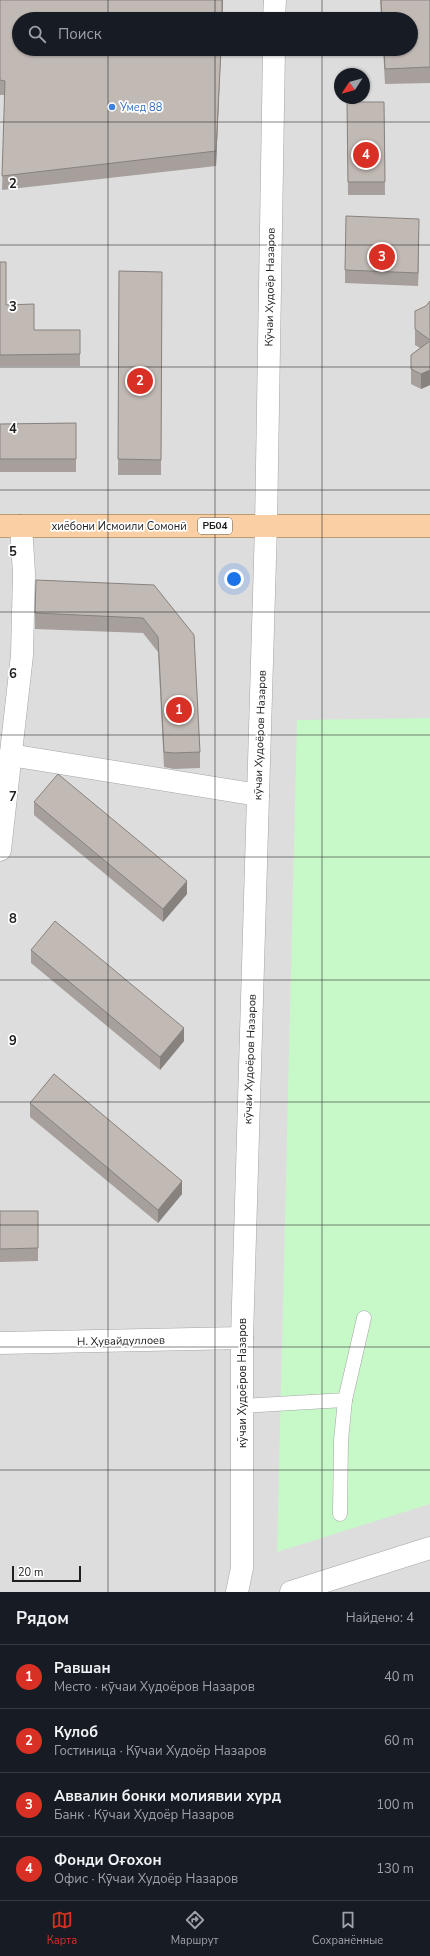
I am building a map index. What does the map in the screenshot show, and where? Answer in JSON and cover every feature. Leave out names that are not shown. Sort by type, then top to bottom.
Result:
[{"type":"main road","name":"хиёбони Исмоили Сомонӣ","points":[[11,526],[430,526]]},
{"type":"street","points":[[274,12],[275,0]]},
{"type":"street","name":"Кӯчаи Худоёр Назаров","points":[[266,526],[274,56]]},
{"type":"street","points":[[0,850],[22,655],[24,573],[11,526]]},
{"type":"street","name":"кӯчаи Худоёров Назаров","points":[[237,1592],[242,1568],[242,1338],[266,526]]},
{"type":"street","points":[[10,754],[258,795]]},
{"type":"street","name":"Н. Ҳувайдуллоев","points":[[0,1344],[242,1338]]},
{"type":"street","points":[[291,1592],[430,1548]]},
{"type":"lane","points":[[340,1514],[341,1440],[345,1400],[364,1318]]},
{"type":"lane","points":[[242,1406],[345,1400]]},
{"type":"shaded area","points":[[0,0],[430,0],[430,1592],[0,1592]]},
{"type":"green space","points":[[430,718],[430,1504],[277,1552],[297,720]]},
{"type":"building","name":"Умед 88","points":[[0,0],[222,0],[222,12],[12,12],[12,56],[221,56],[216,151],[2,176],[5,81],[0,80]]},
{"type":"building","points":[[381,0],[430,0],[430,67],[385,69],[384,56],[418,56],[418,12],[382,12]]},
{"type":"building","points":[[370,102],[384,102],[385,182],[348,182],[347,104],[370,104]]},
{"type":"building","points":[[346,216],[419,219],[418,273],[345,270]]},
{"type":"building","points":[[0,262],[6,262],[6,305],[34,304],[34,330],[80,330],[80,354],[0,355]]},
{"type":"building","points":[[119,271],[162,272],[161,460],[118,459]]},
{"type":"building","points":[[430,301],[430,340],[415,329],[415,311],[426,306]]},
{"type":"building","points":[[430,341],[430,370],[421,374],[411,369],[411,355]]},
{"type":"building","points":[[76,423],[76,459],[0,459],[0,424]]},
{"type":"building","points":[[36,580],[154,585],[194,635],[200,752],[164,752],[158,637],[143,618],[35,613]]},
{"type":"building","points":[[58,774],[187,881],[163,909],[34,802]]},
{"type":"building","points":[[55,921],[184,1028],[160,1057],[31,950]]},
{"type":"building","points":[[54,1074],[182,1181],[158,1210],[30,1103]]},
{"type":"building","points":[[0,1211],[38,1211],[38,1248],[0,1249]]},
{"type":"place","name":"Умед 88","points":[[112,107]]},
{"type":"place","name":"Фонди Оғохон","points":[[366,155]]},
{"type":"place","name":"Аввалин бонки молиявии хурд","points":[[382,257]]},
{"type":"place","name":"Кулоб","points":[[140,381]]},
{"type":"place","name":"Равшан","points":[[179,710]]}]
